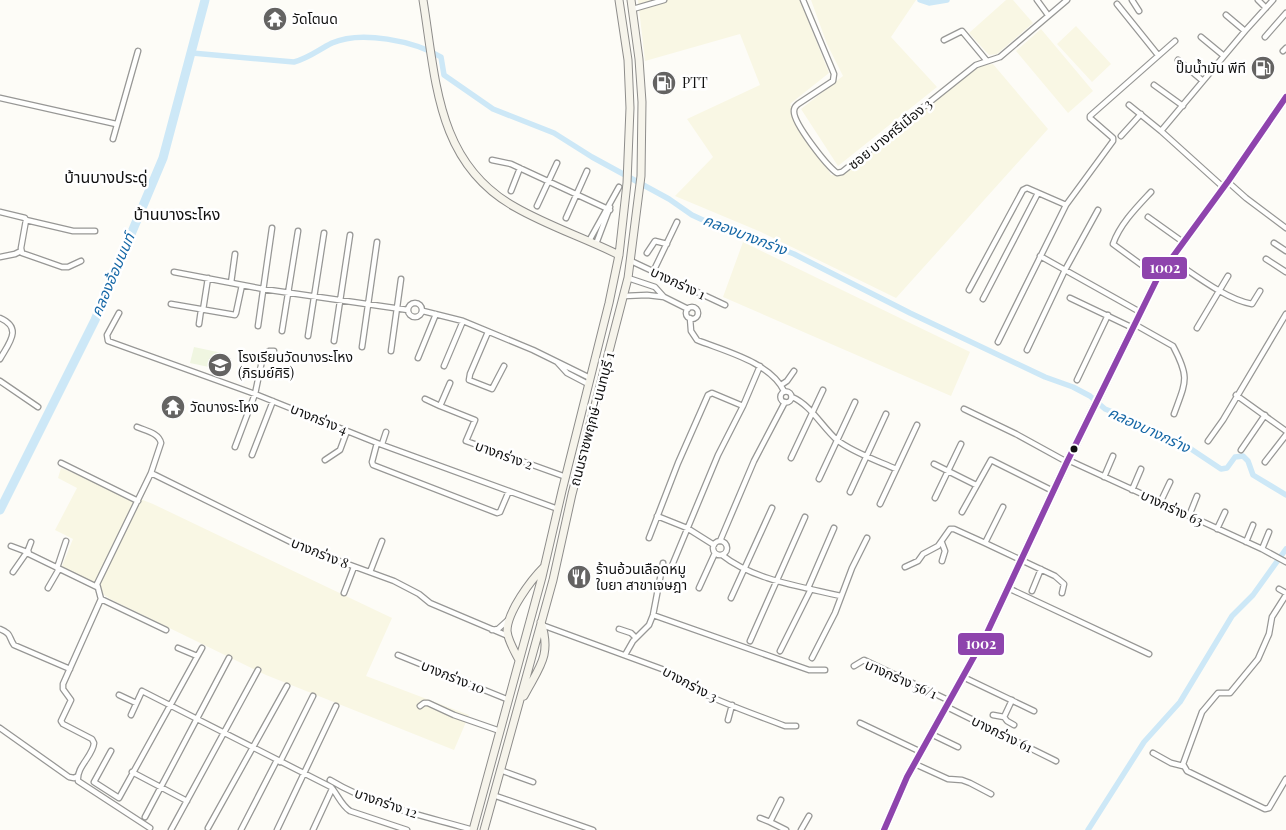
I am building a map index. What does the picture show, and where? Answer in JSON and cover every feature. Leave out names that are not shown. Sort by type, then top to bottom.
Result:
[{"type":"main road","points":[[423,0],[439,97],[452,140],[474,175],[497,196],[516,207],[570,234],[593,242],[619,255]]},
{"type":"main road","name":"ถนนราชพฤกษ์-นนทบุรี 1","points":[[473,830],[545,566],[611,296],[619,255],[627,183],[630,98],[628,60],[619,0]]},
{"type":"main road","name":"ถนนราชพฤกษ์-นนทบุรี 1","points":[[484,830],[542,623],[628,278],[641,176],[642,102],[639,59],[631,0]]},
{"type":"main road","points":[[884,830],[897,799],[921,752],[986,635],[1090,413],[1158,277],[1286,97]]},
{"type":"main road","points":[[519,660],[508,636],[507,631],[510,619],[532,579],[545,566]]},
{"type":"main road","points":[[517,710],[544,660],[546,650],[542,623]]},
{"type":"street","points":[[633,10],[664,0]]},
{"type":"street","name":"ซอย บางศรีเมือง 3","points":[[803,0],[834,78],[833,81],[798,104],[795,107],[794,114],[809,141],[837,173],[842,172],[868,152],[976,65],[1000,57],[1067,1]]},
{"type":"street","points":[[1037,0],[1048,16]]},
{"type":"street","points":[[1132,0],[1139,11]]},
{"type":"street","points":[[1258,0],[1266,8]]},
{"type":"street","points":[[1162,131],[1273,0]]},
{"type":"street","points":[[1117,4],[1158,56]]},
{"type":"street","points":[[1265,36],[1286,13]]},
{"type":"street","points":[[1226,15],[1244,32]]},
{"type":"street","points":[[944,40],[962,31],[987,61]]},
{"type":"street","points":[[1201,37],[1224,56]]},
{"type":"street","points":[[998,342],[1066,205],[1114,140],[1090,116],[1175,40]]},
{"type":"street","points":[[113,139],[138,50]]},
{"type":"street","points":[[1178,60],[1203,82]]},
{"type":"street","points":[[1154,85],[1183,106]]},
{"type":"street","points":[[0,98],[116,124]]},
{"type":"street","points":[[1130,105],[1225,184],[1286,228]]},
{"type":"street","points":[[1121,136],[1141,114]]},
{"type":"street","points":[[492,160],[520,168],[608,209]]},
{"type":"street","points":[[537,206],[557,163]]},
{"type":"street","points":[[511,191],[520,168]]},
{"type":"street","points":[[566,218],[587,171]]},
{"type":"street","points":[[593,242],[618,187]]},
{"type":"street","points":[[970,290],[1023,190],[1027,188],[1066,205]]},
{"type":"street","points":[[1151,192],[1144,198],[1120,229],[1113,244],[1158,277]]},
{"type":"street","points":[[983,299],[1038,193]]},
{"type":"street","points":[[1027,350],[1065,270],[1098,210]]},
{"type":"street","points":[[0,212],[73,231],[95,231]]},
{"type":"street","points":[[1148,218],[1183,242]]},
{"type":"street","points":[[21,251],[26,220]]},
{"type":"street","points":[[653,272],[676,222]]},
{"type":"street","points":[[258,326],[272,228]]},
{"type":"street","points":[[282,331],[298,231]]},
{"type":"street","points":[[308,336],[324,233]]},
{"type":"street","points":[[334,341],[350,235]]},
{"type":"street","points":[[647,253],[655,241],[667,244]]},
{"type":"street","points":[[362,347],[377,242]]},
{"type":"street","points":[[1274,243],[1286,251]]},
{"type":"street","points":[[0,256],[15,254],[21,251],[62,267],[68,267],[81,261]]},
{"type":"street","points":[[231,283],[235,254]]},
{"type":"street","points":[[1040,256],[1140,312]]},
{"type":"street","points":[[1171,259],[1243,302],[1252,304],[1260,291]]},
{"type":"street","points":[[1266,259],[1286,272]]},
{"type":"street","name":"บางกร่าง 1","points":[[631,261],[725,305]]},
{"type":"street","points":[[174,272],[263,289],[408,310]]},
{"type":"street","points":[[1197,328],[1228,276]]},
{"type":"street","points":[[199,324],[208,278]]},
{"type":"street","points":[[628,278],[655,287],[664,297]]},
{"type":"street","points":[[391,351],[401,279]]},
{"type":"street","points":[[639,294],[640,283]]},
{"type":"street","points":[[171,304],[235,315],[242,285]]},
{"type":"street","points":[[624,296],[639,294],[664,297],[688,309],[693,307],[698,311],[697,316],[690,318]]},
{"type":"street","points":[[1070,298],[1134,326],[1173,346],[1185,376],[1185,382],[1174,414]]},
{"type":"street","points":[[408,310],[411,304],[416,303],[420,304],[423,311]]},
{"type":"street","points":[[688,309],[687,314],[697,340],[760,366],[781,385],[784,391],[791,393],[792,397],[811,412],[838,440],[896,469]]},
{"type":"street","points":[[408,310],[410,315],[415,318],[420,316],[423,311]]},
{"type":"street","points":[[423,311],[463,321],[533,350],[556,361],[566,373],[589,381]]},
{"type":"street","name":"บางกร่าง 4","points":[[119,313],[107,335],[108,341],[255,394],[380,444],[558,509]]},
{"type":"street","points":[[418,358],[436,314]]},
{"type":"street","points":[[1208,441],[1223,420],[1236,395],[1286,314]]},
{"type":"street","points":[[1077,380],[1108,315]]},
{"type":"street","points":[[0,318],[10,323],[13,330],[0,359]]},
{"type":"street","points":[[444,366],[463,321]]},
{"type":"street","points":[[488,332],[470,374],[470,380],[492,389],[504,366]]},
{"type":"street","points":[[235,447],[255,394],[264,354],[274,351]]},
{"type":"street","points":[[671,568],[718,455],[743,406],[760,366]]},
{"type":"street","points":[[781,385],[787,381],[794,371]]},
{"type":"street","points":[[0,381],[38,407]]},
{"type":"street","points":[[424,399],[440,406],[450,383]]},
{"type":"street","points":[[791,458],[823,390]]},
{"type":"street","points":[[784,391],[780,397],[785,402]]},
{"type":"street","points":[[649,538],[678,463],[708,395],[712,393],[743,406]]},
{"type":"street","points":[[1236,395],[1265,415],[1286,433],[1265,462]]},
{"type":"street","points":[[714,545],[720,541],[754,461],[785,402],[789,401],[792,397]]},
{"type":"street","points":[[252,455],[273,401]]},
{"type":"street","points":[[820,479],[855,402]]},
{"type":"street","name":"บางกร่าง 2","points":[[440,406],[475,420],[466,441],[566,477]]},
{"type":"street","name":"บางกร่าง 63","points":[[964,409],[1067,461],[1262,549],[1284,561]]},
{"type":"street","points":[[850,492],[886,414]]},
{"type":"street","points":[[1241,450],[1265,415]]},
{"type":"street","points":[[880,504],[917,425]]},
{"type":"street","points":[[97,587],[151,473],[161,441],[157,435],[137,427]]},
{"type":"street","points":[[325,460],[340,450],[348,431]]},
{"type":"street","points":[[386,432],[372,462],[374,465],[497,513],[500,512],[509,491]]},
{"type":"street","points":[[935,498],[961,444]]},
{"type":"street","points":[[1104,477],[1113,456]]},
{"type":"street","points":[[962,512],[991,460],[1053,491]]},
{"type":"street","points":[[61,463],[138,501]]},
{"type":"street","points":[[934,464],[976,485]]},
{"type":"street","points":[[1132,490],[1141,469]]},
{"type":"street","name":"บางกร่าง 8","points":[[151,473],[301,547],[405,587],[430,603],[508,636]]},
{"type":"street","points":[[1160,503],[1170,482]]},
{"type":"street","points":[[1189,516],[1198,496]]},
{"type":"street","points":[[986,542],[1003,507]]},
{"type":"street","points":[[732,598],[772,508]]},
{"type":"street","points":[[1217,529],[1224,512]]},
{"type":"street","points":[[657,516],[687,528],[714,545]]},
{"type":"street","points":[[750,641],[805,517]]},
{"type":"street","points":[[1246,542],[1253,525]]},
{"type":"street","points":[[780,651],[809,589],[834,528]]},
{"type":"street","points":[[905,567],[942,543],[948,532],[952,529],[986,542],[1062,581],[1064,587],[1062,593]]},
{"type":"street","points":[[1262,549],[1269,532]]},
{"type":"street","points":[[812,658],[835,613],[866,538]]},
{"type":"street","points":[[370,572],[382,540]]},
{"type":"street","points":[[48,588],[58,568],[66,541]]},
{"type":"street","points":[[720,541],[726,547],[722,555]]},
{"type":"street","points":[[13,572],[27,552],[31,542]]},
{"type":"street","points":[[942,543],[945,552],[942,561]]},
{"type":"street","points":[[699,588],[714,552],[714,545]]},
{"type":"street","points":[[0,728],[69,777],[74,778],[78,776],[91,753],[94,743],[92,739],[63,724],[61,721],[71,700],[63,689],[64,684],[101,599],[101,595],[97,587],[11,546]]},
{"type":"street","points":[[714,552],[745,570],[809,589],[841,596]]},
{"type":"street","points":[[625,655],[636,638],[649,625],[653,615],[663,563]]},
{"type":"street","points":[[344,593],[354,567]]},
{"type":"street","points":[[1032,591],[1041,569]]},
{"type":"street","points":[[1008,588],[1149,654]]},
{"type":"street","points":[[1183,766],[1204,707],[1218,692],[1230,693],[1258,658],[1269,634],[1272,617],[1286,594],[1279,589]]},
{"type":"street","points":[[101,599],[166,630]]},
{"type":"street","points":[[653,615],[809,670],[825,670]]},
{"type":"street","points":[[490,630],[498,628],[510,619]]},
{"type":"street","name":"บางกร่าง 3","points":[[542,623],[677,675],[690,688],[785,726],[796,726]]},
{"type":"street","points":[[619,629],[631,633],[636,638]]},
{"type":"street","points":[[0,630],[7,632],[11,636],[14,645],[70,669]]},
{"type":"street","points":[[545,636],[551,631],[556,630]]},
{"type":"street","points":[[178,648],[197,656]]},
{"type":"street","points":[[111,751],[94,782],[119,798],[202,648]]},
{"type":"street","name":"บางกร่าง 10","points":[[398,655],[509,700]]},
{"type":"street","points":[[145,817],[229,658]]},
{"type":"street","name":"บางกร่าง 56/1","points":[[854,666],[864,660],[948,704]]},
{"type":"street","points":[[171,830],[258,670]]},
{"type":"street","points":[[963,677],[1034,711]]},
{"type":"street","points":[[208,828],[287,686]]},
{"type":"street","points":[[131,715],[142,691],[332,789],[338,795],[342,806],[350,811],[407,830]]},
{"type":"street","points":[[118,695],[136,704]]},
{"type":"street","points":[[241,830],[313,696]]},
{"type":"street","points":[[1004,717],[1012,700]]},
{"type":"street","points":[[420,706],[424,702],[428,702],[463,718],[500,731]]},
{"type":"street","name":"บางกร่าง 61","points":[[948,704],[1056,761]]},
{"type":"street","points":[[728,720],[732,705]]},
{"type":"street","points":[[277,830],[336,706]]},
{"type":"street","points":[[993,715],[1004,717],[1014,725]]},
{"type":"street","points":[[860,723],[921,752]]},
{"type":"street","points":[[931,734],[958,747]]},
{"type":"street","points":[[1153,753],[1171,763],[1183,766],[1187,771],[1265,809],[1269,808],[1286,778]]},
{"type":"street","points":[[915,764],[948,779],[962,780],[970,783],[991,794]]},
{"type":"street","points":[[500,770],[533,782]]},
{"type":"street","points":[[132,772],[187,801]]},
{"type":"street","points":[[78,776],[78,780],[151,829]]},
{"type":"street","name":"บางกร่าง 12","points":[[330,780],[357,794],[394,808],[473,830]]},
{"type":"street","points":[[313,830],[332,789]]},
{"type":"street","points":[[493,795],[593,830]]},
{"type":"street","points":[[770,822],[781,800]]},
{"type":"street","points":[[801,830],[809,816]]},
{"type":"street","points":[[760,818],[786,830]]},
{"type":"shaded area","points":[[638,0],[800,0],[829,73],[790,104],[831,175],[837,175],[980,66],[993,64],[1048,129],[896,298],[761,232],[675,196],[713,157],[687,119],[760,85],[740,34],[645,61]]},
{"type":"shaded area","points":[[811,0],[916,0],[891,37],[937,87],[838,166],[801,109],[843,76],[827,44]]},
{"type":"shaded area","points":[[1006,0],[1013,0],[1033,23],[997,54],[989,55],[969,33]]},
{"type":"shaded area","points":[[1076,26],[1111,64],[1092,82],[1057,44]]},
{"type":"shaded area","points":[[1041,29],[1093,91],[1068,113],[1016,51]]},
{"type":"shaded area","points":[[743,242],[970,352],[951,396],[723,297]]},
{"type":"shaded area","points":[[61,468],[153,504],[392,618],[366,676],[469,715],[454,750],[266,675],[110,599],[62,566],[73,539],[55,530],[77,488],[58,478]]},
{"type":"green space","points":[[194,347],[227,354],[223,370],[190,363]]},
{"type":"waterway","name":"คลองอ้อมนนท์","points":[[0,510],[95,320],[163,158],[205,0]]},
{"type":"waterway","points":[[920,0],[929,3],[947,0]]},
{"type":"waterway","name":"คลองบางกร่าง","points":[[192,53],[294,62],[332,43],[357,37],[387,39],[430,51],[441,57],[444,75],[493,109],[554,133],[592,157],[669,199],[692,215],[794,254],[910,313],[1045,377],[1073,387],[1090,396],[1105,409],[1133,420],[1191,449],[1221,469],[1227,468],[1235,457],[1243,456],[1248,461],[1253,475],[1286,495]]},
{"type":"waterway","points":[[1088,830],[1144,742],[1180,702],[1232,616],[1253,595],[1286,549]]},
{"type":"transit line","name":"1002","points":[[884,830],[907,777],[986,635],[1067,462],[1158,277],[1229,180],[1286,97]]},
{"type":"place","name":"วัดโตนด","points":[[275,19]]},
{"type":"place","name":"ปั๊มน้ำมัน พีที","points":[[1263,68]]},
{"type":"place","name":"PTT","points":[[664,83]]},
{"type":"place","name":"โรงเรียนวัดบางระโหง (ภิรมย์ศิริ)","points":[[220,365]]},
{"type":"place","name":"วัดบางระโหง","points":[[173,407]]},
{"type":"place","name":"ร้านอ้วนเลือดหมู ใบยา สาขาเจษฎา","points":[[579,577]]},
{"type":"district","name":"บ้านบางประดู่","points":[[106,177]]},
{"type":"district","name":"บ้านบางระโหง","points":[[177,214]]}]
